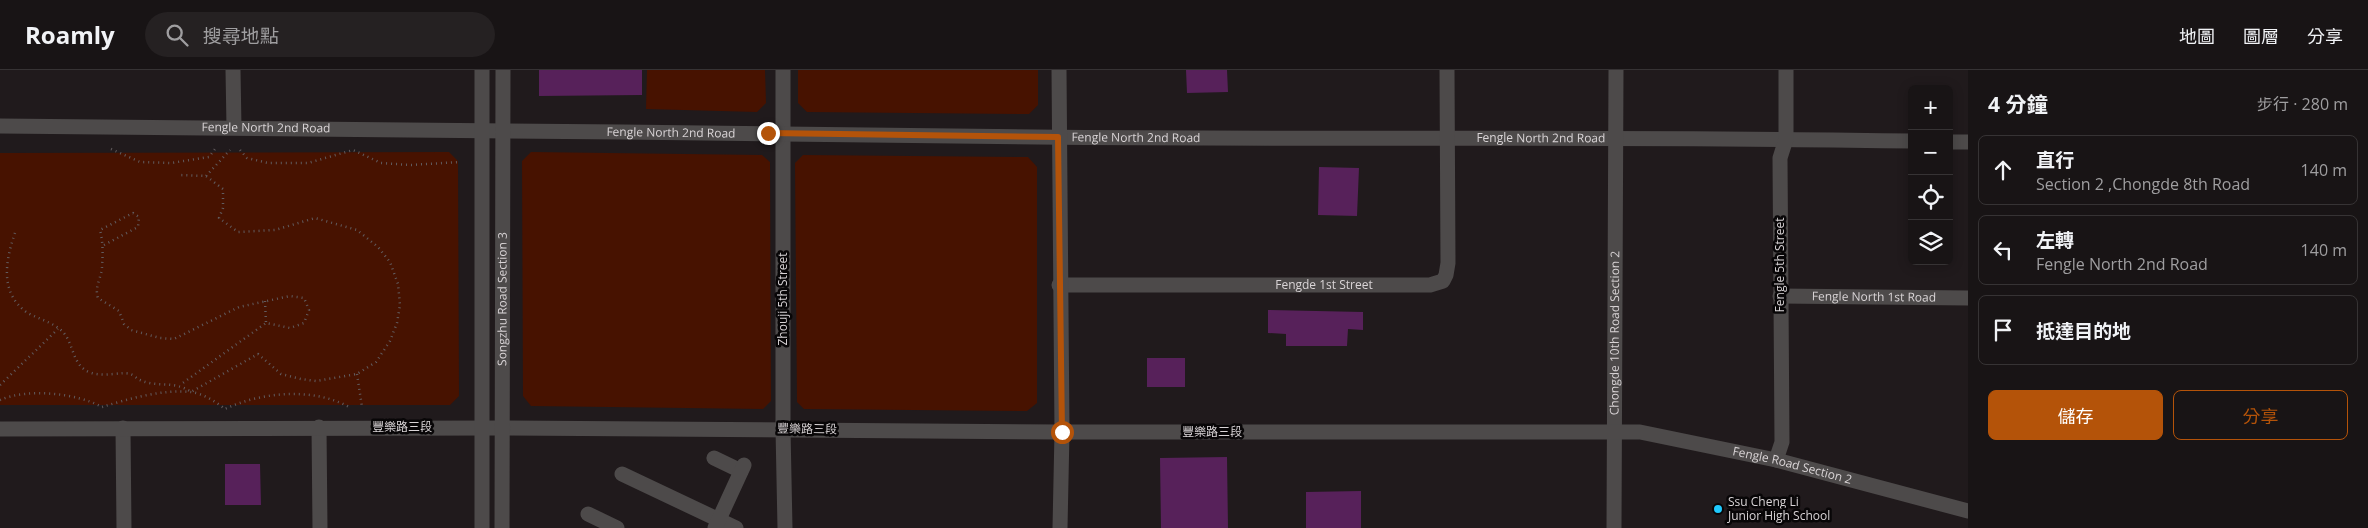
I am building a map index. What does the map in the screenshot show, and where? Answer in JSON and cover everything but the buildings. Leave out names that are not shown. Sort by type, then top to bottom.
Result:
[{"type":"street","points":[[233,70],[234,127]]},
{"type":"street","name":"Songzhu Road Section 3","points":[[482,70],[482,528]]},
{"type":"street","name":"Songzhu Road Section 3","points":[[502,528],[503,70]]},
{"type":"street","name":"Zhouji 5th Street","points":[[783,70],[783,429],[785,528]]},
{"type":"street","points":[[1058,70],[1062,432],[1060,528]]},
{"type":"street","points":[[1447,70],[1447,137]]},
{"type":"street","name":"Chongde 10th Road Section 2","points":[[1614,528],[1616,70]]},
{"type":"street","name":"Fengle 5th Street","points":[[1776,460],[1782,442],[1780,158],[1786,139],[1786,70]]},
{"type":"street","name":"Fengle North 2nd Road","points":[[0,126],[1058,137],[1447,137],[1908,141]]},
{"type":"street","name":"Fengde 1st Street","points":[[1059,285],[1430,285],[1442,282],[1446,275],[1448,263],[1447,137]]},
{"type":"street","points":[[1953,142],[1968,142]]},
{"type":"street","name":"Fengle North 1st Road","points":[[1780,296],[1968,298]]},
{"type":"street","points":[[123,428],[124,528]]},
{"type":"street","points":[[319,428],[320,528]]},
{"type":"street","name":"豐樂路三段","points":[[0,429],[503,428],[1062,432],[1614,432]]},
{"type":"street","name":"Fengle Road Section 2","points":[[1614,432],[1640,432],[1776,460],[1968,511]]},
{"type":"street","points":[[714,458],[743,468],[717,524]]},
{"type":"street","points":[[622,474],[717,524],[736,528]]},
{"type":"street","points":[[588,514],[617,528]]},
{"type":"path","points":[[111,149],[140,162],[171,163],[209,157],[215,149]]},
{"type":"path","points":[[206,176],[230,150]]},
{"type":"path","points":[[240,150],[247,158],[268,163],[308,163],[353,150],[381,162],[410,165],[460,162]]},
{"type":"path","points":[[0,400],[12,394],[51,394],[88,399],[102,408],[144,395],[191,392],[258,354],[281,374],[316,381],[357,374],[376,362],[390,341],[397,323],[398,284],[390,262],[378,247],[356,230],[315,218],[275,230],[238,232],[218,218],[223,208],[224,189],[206,176],[178,175]]},
{"type":"path","points":[[104,245],[138,227],[139,217],[133,213],[100,230],[104,245],[102,267],[96,292],[98,298],[119,311],[124,324],[131,330],[160,338],[174,339],[239,307],[290,296],[304,298],[309,310],[304,323],[290,328],[266,323],[180,385]]},
{"type":"path","points":[[15,233],[4,271],[8,292],[25,311],[58,329],[69,340],[76,361],[88,372],[103,375],[130,373],[140,380],[180,385],[191,392],[214,400],[224,409],[244,399],[298,395],[333,398],[349,407]]},
{"type":"path","points":[[265,301],[266,323]]},
{"type":"path","points":[[0,385],[58,329]]},
{"type":"path","points":[[357,374],[362,407]]},
{"type":"shaded area","points":[[647,70],[765,70],[766,103],[757,112],[646,109]]},
{"type":"shaded area","points":[[798,70],[1038,70],[1038,105],[1029,114],[807,112],[798,103]]},
{"type":"shaded area","points":[[449,152],[458,161],[459,396],[450,405],[0,405],[0,153]]},
{"type":"shaded area","points":[[531,152],[762,155],[770,162],[771,401],[763,409],[531,406],[523,396],[522,161]]},
{"type":"shaded area","points":[[803,155],[1028,157],[1037,167],[1037,403],[1027,411],[804,409],[797,402],[795,163]]},
{"type":"place","name":"Ssu Cheng Li Junior High School","points":[[1718,509]]},
{"type":"route","points":[[768,133],[1058,137],[1062,432]]}]
